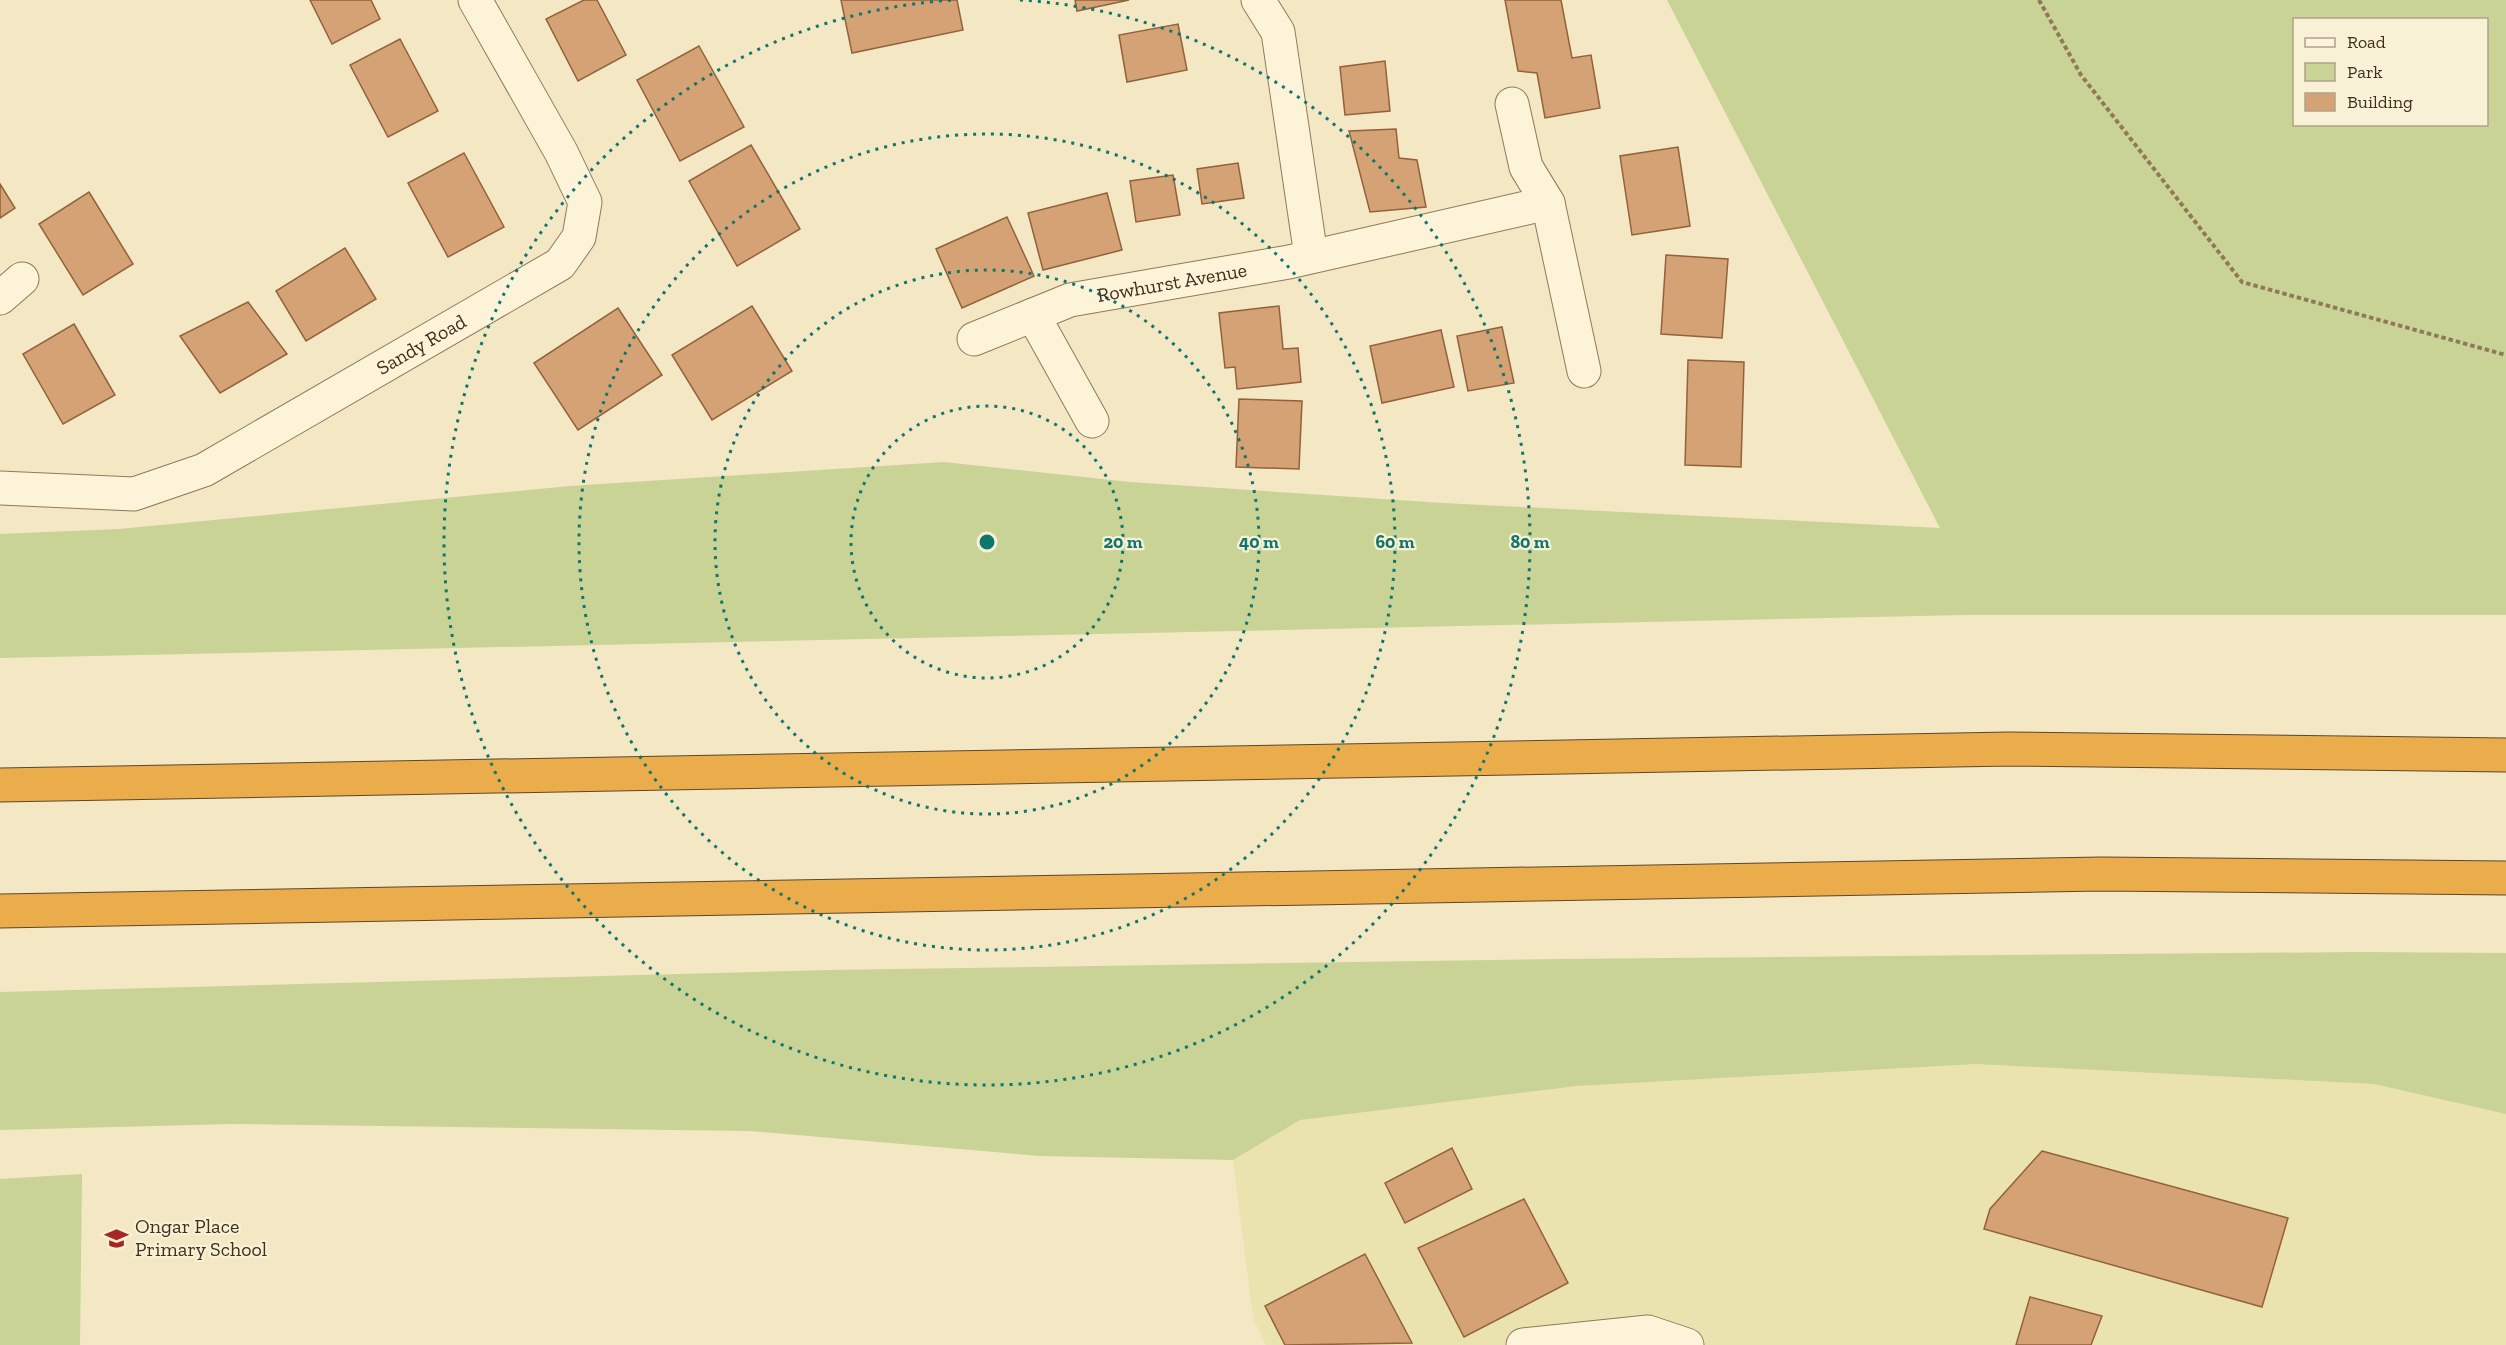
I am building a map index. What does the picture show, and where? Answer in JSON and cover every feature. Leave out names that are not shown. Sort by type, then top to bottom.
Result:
[{"type":"highway","points":[[0,785],[2009,749],[2506,755]]},
{"type":"highway","points":[[0,911],[2089,874],[2506,878]]},
{"type":"street","name":"Sandy Road","points":[[0,488],[135,494],[204,470],[560,264],[579,237],[585,202],[561,152],[475,0]]},
{"type":"street","points":[[1258,0],[1278,32],[1311,256]]},
{"type":"street","points":[[1512,104],[1526,167],[1548,203],[1584,371]]},
{"type":"street","name":"Rowhurst Avenue","points":[[974,339],[1070,300],[1311,256],[1548,203]]},
{"type":"street","points":[[1034,315],[1092,421]]},
{"type":"street","points":[[1523,1345],[1647,1332],[1687,1345]]},
{"type":"path","points":[[2039,0],[2081,75],[2242,282],[2506,355]]},
{"type":"shaded area","points":[[1976,1064],[2374,1084],[2506,1114],[2506,1345],[1266,1345],[1253,1318],[1233,1160],[1300,1120],[1577,1086]]},
{"type":"green space","points":[[1667,0],[2506,0],[2506,615],[1965,615],[0,658],[0,534],[119,529],[570,486],[944,462],[1130,482],[1443,503],[1940,528]]},
{"type":"green space","points":[[2358,952],[2506,953],[2506,1114],[2374,1084],[1976,1064],[1577,1086],[1300,1120],[1233,1160],[1040,1156],[749,1131],[231,1124],[0,1130],[0,992],[830,970],[1559,959]]},
{"type":"green space","points":[[82,1174],[80,1345],[0,1345],[0,1179]]},
{"type":"building","points":[[310,0],[371,0],[380,19],[332,44]]},
{"type":"building","points":[[584,0],[597,0],[626,55],[578,81],[546,19]]},
{"type":"building","points":[[841,0],[957,0],[963,30],[852,53]]},
{"type":"building","points":[[1075,0],[1129,0],[1077,11]]},
{"type":"building","points":[[1505,0],[1561,0],[1572,58],[1591,55],[1600,108],[1545,118],[1537,73],[1518,71]]},
{"type":"building","points":[[1178,24],[1187,70],[1127,82],[1119,35]]},
{"type":"building","points":[[400,39],[438,111],[388,137],[350,65]]},
{"type":"building","points":[[699,46],[744,127],[680,161],[637,80]]},
{"type":"building","points":[[1385,61],[1390,111],[1345,115],[1340,67]]},
{"type":"building","points":[[1396,129],[1399,158],[1417,160],[1426,207],[1370,212],[1349,131]]},
{"type":"building","points":[[751,145],[800,229],[737,266],[689,181]]},
{"type":"building","points":[[1678,147],[1690,226],[1632,235],[1620,156]]},
{"type":"building","points":[[464,153],[504,227],[448,257],[408,183]]},
{"type":"building","points":[[1238,163],[1244,198],[1202,204],[1197,169]]},
{"type":"building","points":[[1173,175],[1180,215],[1136,222],[1130,181]]},
{"type":"building","points":[[0,184],[15,208],[0,218]]},
{"type":"building","points":[[89,192],[133,264],[83,295],[39,224]]},
{"type":"building","points":[[1107,193],[1122,250],[1043,270],[1028,213]]},
{"type":"building","points":[[1007,217],[1034,276],[962,308],[936,249]]},
{"type":"building","points":[[345,248],[376,299],[306,341],[276,291]]},
{"type":"building","points":[[1666,255],[1728,259],[1722,338],[1661,334]]},
{"type":"building","points":[[248,302],[287,354],[220,393],[180,336]]},
{"type":"building","points":[[752,306],[792,371],[712,420],[672,355]]},
{"type":"building","points":[[1279,306],[1283,349],[1298,348],[1301,382],[1237,389],[1235,367],[1225,368],[1219,313]]},
{"type":"building","points":[[618,308],[662,375],[578,430],[534,363]]},
{"type":"building","points":[[74,324],[115,395],[63,424],[23,354]]},
{"type":"building","points":[[1502,327],[1514,383],[1468,391],[1457,336]]},
{"type":"building","points":[[1441,330],[1454,387],[1382,403],[1370,346]]},
{"type":"building","points":[[1688,360],[1744,362],[1741,467],[1685,465]]},
{"type":"building","points":[[1239,399],[1302,401],[1299,469],[1236,467]]},
{"type":"building","points":[[1452,1148],[1472,1189],[1405,1223],[1385,1183]]},
{"type":"building","points":[[2042,1151],[2288,1218],[2262,1307],[1984,1229],[1990,1209]]},
{"type":"building","points":[[1524,1199],[1568,1283],[1464,1337],[1418,1248]]},
{"type":"building","points":[[1365,1254],[1412,1343],[1285,1345],[1265,1306]]},
{"type":"building","points":[[2030,1297],[2102,1316],[2091,1345],[2016,1345]]},
{"type":"place","name":"Ongar Place Primary School","points":[[117,1238]]}]
